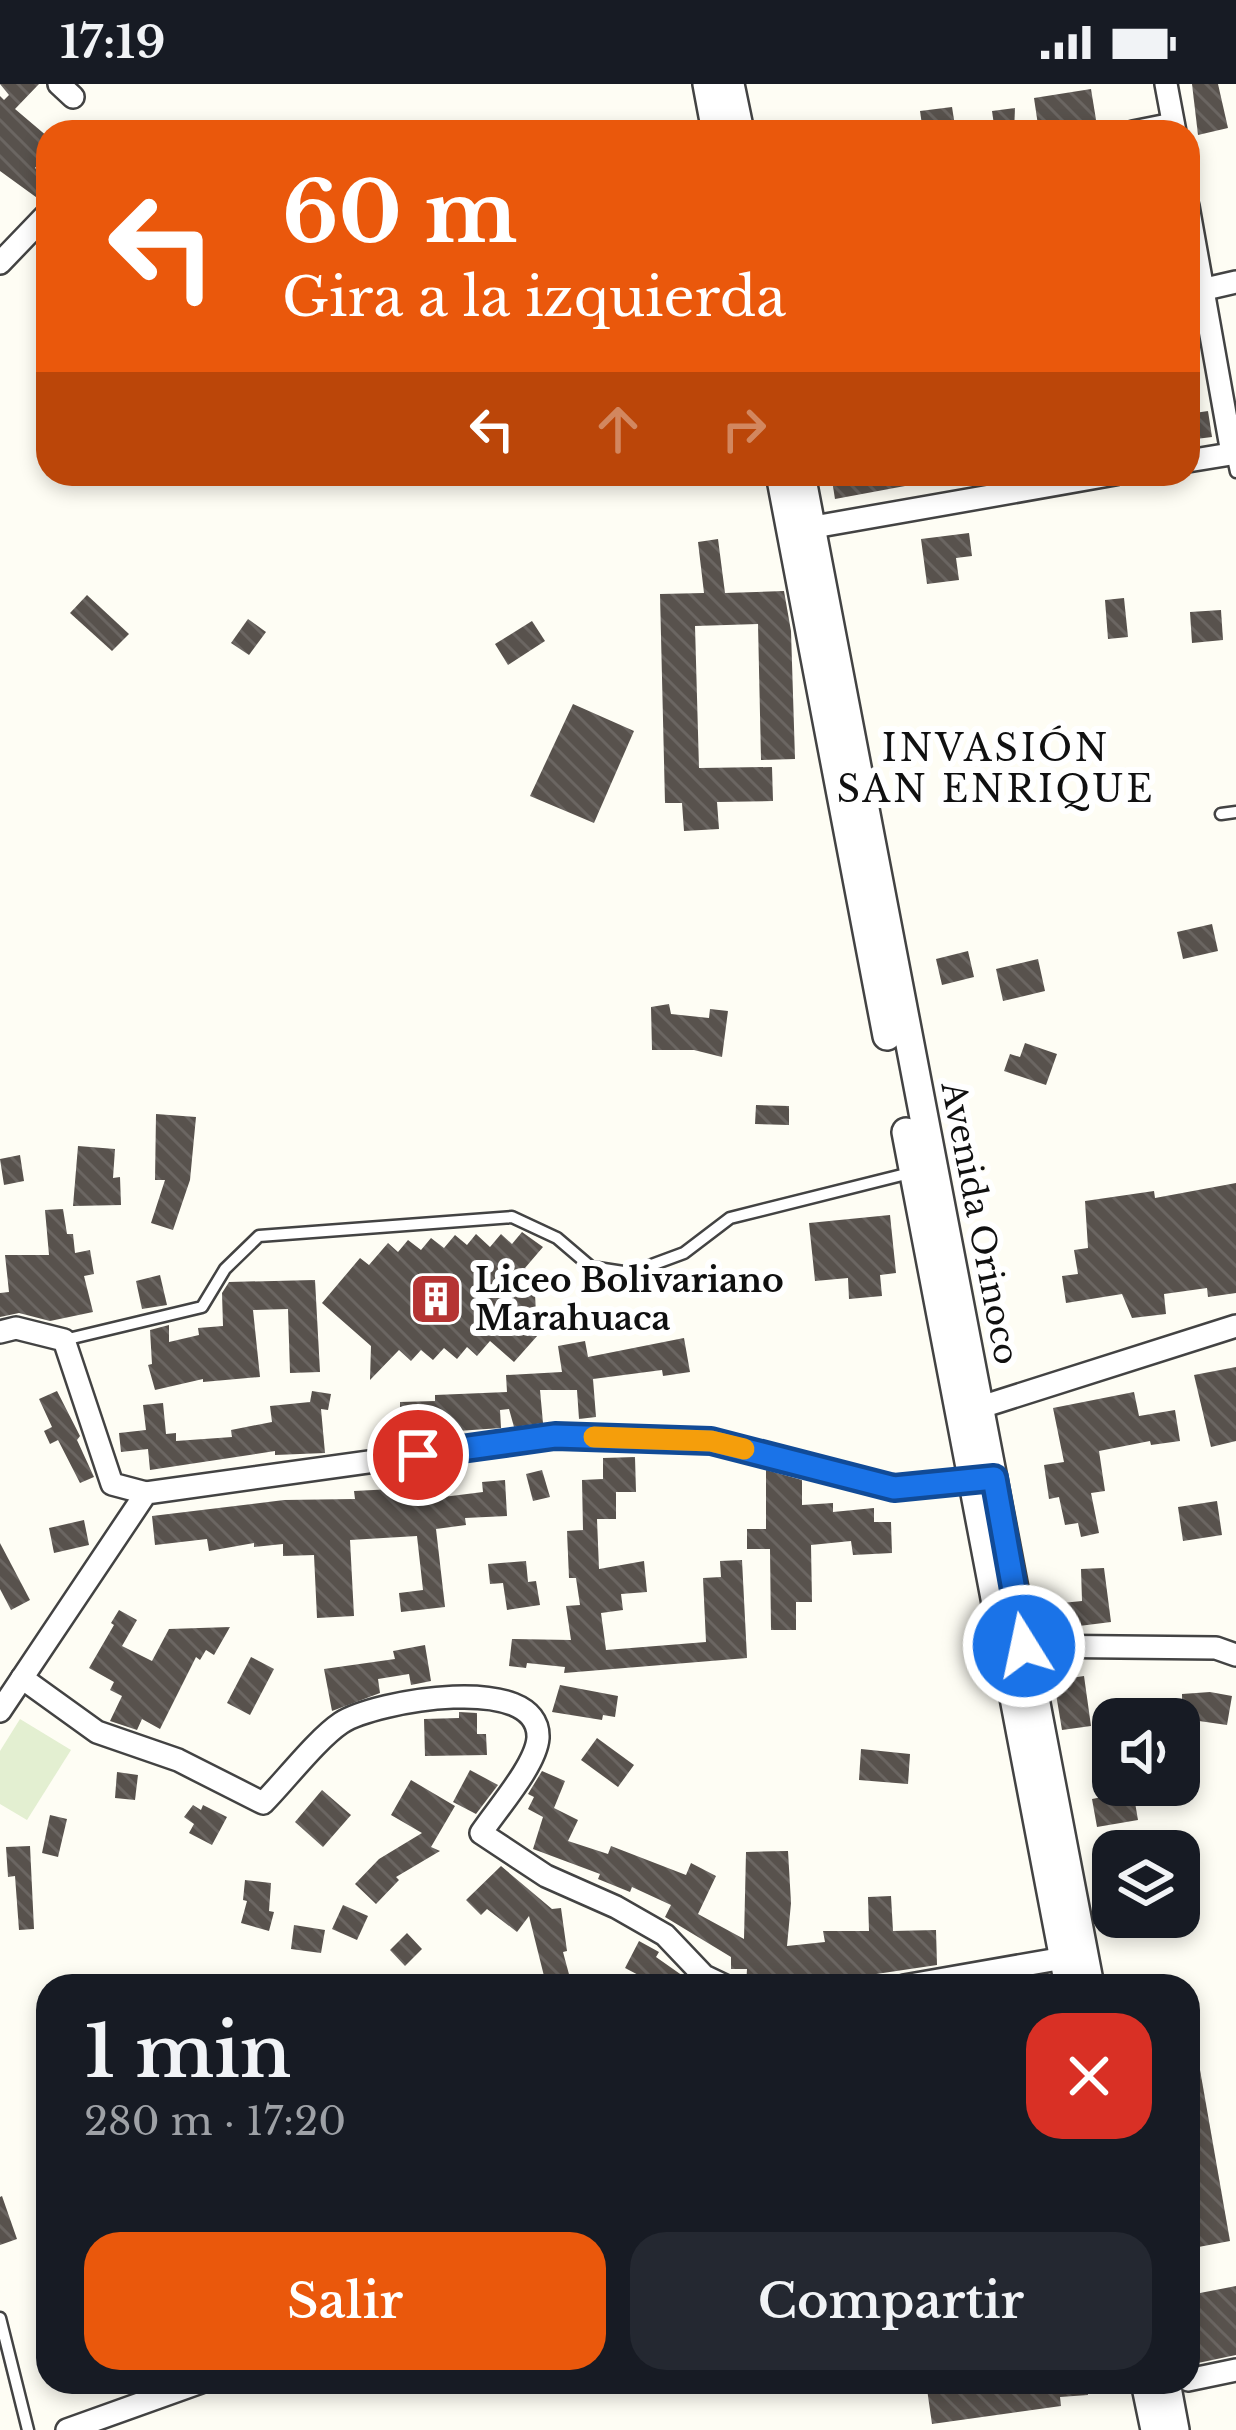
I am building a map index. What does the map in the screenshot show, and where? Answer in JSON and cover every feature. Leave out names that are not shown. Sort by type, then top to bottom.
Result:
[{"type":"street","points":[[707,84],[714,120]]},
{"type":"street","points":[[730,84],[738,120]]},
{"type":"street","points":[[1166,84],[1173,120]]},
{"type":"street","points":[[0,263],[36,226]]},
{"type":"street","points":[[1200,291],[1236,282]]},
{"type":"street","points":[[1200,309],[1235,459],[1200,460]]},
{"type":"street","name":"Avenida Orinoco","points":[[784,486],[800,530],[981,1407],[983,1480],[1066,1972]]},
{"type":"street","name":"Avenida Orinoco","points":[[801,486],[800,530],[914,1172],[1024,1646],[1088,1974]]},
{"type":"street","points":[[800,530],[1048,486]]},
{"type":"street","points":[[981,1407],[1236,1326]]},
{"type":"street","points":[[0,1332],[16,1328],[64,1340],[112,1484],[146,1493],[555,1436],[711,1441],[894,1488],[983,1480]]},
{"type":"street","points":[[0,1711],[146,1493]]},
{"type":"street","points":[[1024,1646],[1216,1648],[1236,1655]]},
{"type":"street","points":[[22,1678],[98,1732],[178,1760],[263,1804],[341,1723],[406,1699],[500,1698],[526,1710],[538,1731],[535,1753],[481,1833],[546,1876],[665,1935],[702,1974]]},
{"type":"street","points":[[1200,2377],[1236,2370]]},
{"type":"street","points":[[67,2430],[168,2394]]},
{"type":"street","points":[[1155,2430],[1163,2394]]},
{"type":"street","points":[[1167,2394],[1175,2430]]},
{"type":"lane","points":[[1221,814],[1236,812]]},
{"type":"lane","points":[[64,1340],[202,1306],[225,1270],[260,1236],[512,1217],[557,1238],[591,1267],[630,1273],[684,1253],[730,1218],[914,1172]]},
{"type":"lane","points":[[0,2318],[28,2430]]},
{"type":"green space","points":[[20,1719],[71,1750],[27,1820],[0,1804],[0,1751]]},
{"type":"building","points":[[0,84],[39,84],[15,109],[36,127],[36,197],[0,171],[0,96],[4,100],[9,95]]},
{"type":"building","points":[[1192,84],[1218,84],[1228,128],[1200,135],[1200,120],[1196,120]]},
{"type":"building","points":[[1091,89],[1096,120],[1037,120],[1034,98]]},
{"type":"building","points":[[952,107],[954,120],[921,120],[920,111]]},
{"type":"building","points":[[1015,108],[1014,120],[993,120],[992,111]]},
{"type":"building","points":[[1208,411],[1212,437],[1200,438],[1200,412]]},
{"type":"building","points":[[833,486],[905,486],[835,499]]},
{"type":"building","points":[[969,533],[972,556],[956,558],[959,580],[927,584],[921,539]]},
{"type":"building","points":[[718,539],[725,593],[784,591],[791,631],[795,759],[761,760],[758,624],[695,626],[699,768],[772,767],[773,801],[717,802],[719,829],[684,831],[682,803],[665,803],[660,594],[704,593],[698,542]]},
{"type":"building","points":[[87,595],[129,634],[112,651],[70,613]]},
{"type":"building","points":[[1124,598],[1128,637],[1108,639],[1105,600]]},
{"type":"building","points":[[1221,610],[1223,640],[1192,643],[1190,612]]},
{"type":"building","points":[[248,619],[266,632],[249,655],[231,643]]},
{"type":"building","points":[[532,621],[545,641],[508,665],[495,644]]},
{"type":"building","points":[[573,704],[634,731],[594,823],[530,796]]},
{"type":"building","points":[[1212,924],[1218,951],[1183,959],[1177,932]]},
{"type":"building","points":[[968,951],[974,977],[942,985],[936,959]]},
{"type":"building","points":[[1038,959],[1045,991],[1003,1001],[996,969]]},
{"type":"building","points":[[669,1004],[671,1014],[709,1018],[710,1009],[728,1011],[722,1057],[694,1050],[652,1050],[651,1007]]},
{"type":"building","points":[[1025,1043],[1057,1054],[1046,1085],[1004,1071],[1010,1054],[1020,1057]]},
{"type":"building","points":[[756,1105],[789,1106],[789,1125],[755,1124]]},
{"type":"building","points":[[156,1114],[196,1117],[190,1180],[173,1230],[151,1223],[165,1180],[155,1180]]},
{"type":"building","points":[[78,1146],[115,1149],[113,1178],[120,1177],[121,1205],[73,1206]]},
{"type":"building","points":[[20,1155],[24,1181],[4,1185],[0,1159]]},
{"type":"building","points":[[1236,1183],[1236,1293],[1208,1297],[1207,1288],[1164,1294],[1166,1314],[1132,1318],[1122,1294],[1066,1303],[1062,1276],[1078,1274],[1074,1250],[1088,1248],[1085,1201],[1154,1191],[1155,1198]]},
{"type":"building","points":[[63,1209],[75,1253],[90,1250],[94,1274],[84,1276],[93,1312],[50,1321],[19,1313],[0,1317],[0,1293],[9,1292],[5,1255],[49,1255],[45,1210]]},
{"type":"building","points":[[890,1215],[896,1273],[880,1275],[882,1296],[849,1299],[848,1278],[815,1281],[809,1223]]},
{"type":"building","name":"Liceo Bolivariano Marahuaca","points":[[522,1232],[543,1247],[525,1268],[534,1275],[536,1313],[526,1324],[538,1335],[514,1362],[490,1341],[477,1356],[467,1347],[457,1359],[444,1348],[433,1360],[421,1350],[411,1361],[399,1350],[370,1380],[371,1346],[322,1303],[360,1258],[369,1265],[388,1243],[398,1252],[408,1240],[421,1250],[431,1238],[444,1248],[455,1235],[467,1245],[476,1234],[490,1247],[501,1234],[512,1244]]},
{"type":"building","points":[[160,1275],[167,1305],[142,1309],[136,1281]]},
{"type":"building","points":[[315,1280],[320,1372],[290,1373],[288,1309],[253,1310],[260,1377],[203,1379],[155,1390],[148,1365],[152,1364],[150,1330],[169,1325],[169,1342],[199,1335],[198,1328],[223,1326],[222,1293],[229,1282]]},
{"type":"building","points":[[684,1338],[690,1372],[663,1376],[662,1370],[593,1379],[596,1417],[579,1419],[577,1390],[540,1390],[543,1423],[514,1427],[509,1409],[500,1410],[501,1428],[400,1435],[400,1402],[435,1401],[435,1395],[507,1392],[506,1375],[562,1372],[558,1346],[585,1341],[588,1357]]},
{"type":"building","points":[[1236,1367],[1236,1441],[1211,1447],[1194,1375]]},
{"type":"building","points":[[57,1391],[94,1477],[80,1483],[58,1440],[50,1444],[44,1431],[52,1427],[39,1399]]},
{"type":"building","points":[[312,1391],[331,1394],[328,1410],[321,1409],[325,1453],[275,1455],[275,1451],[150,1470],[148,1449],[121,1452],[119,1433],[146,1430],[143,1405],[163,1403],[166,1434],[176,1433],[176,1441],[232,1437],[231,1430],[272,1422],[270,1406],[310,1402]]},
{"type":"building","points":[[1134,1392],[1139,1416],[1175,1410],[1180,1441],[1151,1445],[1150,1441],[1099,1451],[1105,1491],[1091,1493],[1099,1533],[1081,1537],[1078,1523],[1065,1525],[1059,1497],[1049,1499],[1044,1465],[1064,1462],[1053,1408]]},
{"type":"building","points":[[635,1457],[636,1492],[616,1492],[616,1519],[597,1519],[599,1569],[644,1561],[647,1592],[621,1594],[623,1610],[601,1613],[606,1650],[706,1642],[703,1578],[721,1577],[720,1561],[742,1560],[747,1658],[564,1673],[565,1667],[509,1666],[512,1639],[571,1640],[566,1606],[580,1605],[576,1578],[569,1578],[567,1531],[583,1530],[582,1480],[603,1479],[603,1458]]},
{"type":"building","points":[[542,1470],[550,1497],[533,1501],[526,1474]]},
{"type":"building","points":[[766,1470],[802,1480],[802,1505],[833,1503],[833,1512],[874,1508],[874,1522],[891,1522],[892,1553],[853,1555],[851,1541],[811,1545],[812,1602],[796,1602],[796,1630],[771,1630],[770,1549],[747,1549],[747,1529],[766,1529]]},
{"type":"building","points":[[505,1480],[507,1516],[465,1518],[466,1525],[436,1529],[445,1607],[401,1612],[399,1593],[423,1590],[417,1536],[350,1540],[354,1616],[317,1618],[314,1555],[283,1556],[283,1544],[254,1547],[254,1543],[209,1551],[207,1539],[155,1545],[152,1516],[284,1500],[355,1499],[354,1491],[393,1489],[393,1493],[414,1492],[415,1499],[443,1497],[483,1492],[482,1482]]},
{"type":"building","points":[[1217,1501],[1222,1535],[1183,1541],[1178,1507]]},
{"type":"building","points":[[84,1520],[89,1545],[54,1553],[49,1528]]},
{"type":"building","points":[[0,1543],[30,1600],[11,1610],[0,1589]]},
{"type":"building","points":[[526,1561],[528,1582],[536,1581],[540,1605],[507,1610],[503,1583],[490,1584],[488,1564]]},
{"type":"building","points":[[1104,1568],[1111,1622],[1055,1629],[1052,1604],[1082,1601],[1081,1569]]},
{"type":"building","points":[[119,1610],[137,1620],[122,1646],[152,1661],[169,1629],[230,1627],[214,1655],[206,1650],[200,1660],[196,1657],[160,1729],[142,1719],[137,1730],[110,1721],[122,1696],[110,1690],[114,1682],[89,1668]]},
{"type":"building","points":[[425,1645],[431,1681],[411,1685],[409,1674],[378,1679],[380,1693],[332,1711],[324,1669],[395,1659],[393,1651]]},
{"type":"building","points":[[251,1657],[274,1669],[250,1715],[227,1703]]},
{"type":"building","points":[[1084,1676],[1091,1726],[1062,1730],[1055,1688],[1065,1686],[1064,1679]]},
{"type":"building","points":[[560,1685],[618,1696],[615,1717],[603,1715],[602,1720],[552,1712]]},
{"type":"building","points":[[1182,1694],[1232,1696],[1227,1725],[1200,1721],[1200,1698],[1182,1698]]},
{"type":"building","points":[[459,1712],[477,1713],[477,1734],[486,1734],[487,1755],[425,1756],[424,1719],[459,1718]]},
{"type":"building","points":[[597,1738],[634,1765],[618,1787],[581,1760]]},
{"type":"building","points":[[861,1749],[910,1754],[908,1784],[859,1780]]},
{"type":"building","points":[[470,1770],[498,1785],[476,1814],[453,1802]]},
{"type":"building","points":[[542,1771],[565,1781],[554,1808],[578,1820],[568,1841],[608,1854],[611,1846],[686,1875],[691,1863],[716,1876],[698,1914],[744,1939],[746,1852],[788,1851],[787,1946],[825,1942],[823,1931],[869,1931],[868,1897],[891,1896],[893,1931],[936,1930],[937,1965],[876,1974],[747,1974],[747,1969],[731,1969],[731,1957],[665,1917],[671,1905],[533,1849],[543,1817],[528,1809],[534,1797],[528,1794]]},
{"type":"building","points":[[117,1772],[138,1775],[135,1800],[115,1798]]},
{"type":"building","points":[[411,1780],[455,1806],[431,1847],[440,1851],[396,1877],[399,1880],[376,1904],[355,1884],[379,1859],[422,1833],[391,1815]]},
{"type":"building","points":[[322,1790],[351,1815],[323,1847],[295,1822]]},
{"type":"building","points":[[193,1805],[227,1817],[212,1845],[189,1833],[194,1824],[184,1817]]},
{"type":"building","points":[[1093,1806],[1136,1806],[1138,1820],[1097,1827]]},
{"type":"building","points":[[50,1815],[67,1819],[58,1857],[42,1853]]},
{"type":"building","points":[[30,1846],[34,1929],[19,1930],[15,1876],[8,1877],[6,1847]]},
{"type":"building","points":[[501,1866],[552,1909],[561,1908],[569,1974],[544,1974],[529,1916],[517,1932],[487,1909],[481,1915],[466,1900]]},
{"type":"building","points":[[245,1880],[271,1883],[269,1911],[274,1912],[269,1931],[241,1923],[247,1901],[243,1900]]},
{"type":"building","points":[[343,1905],[368,1916],[357,1940],[332,1929]]},
{"type":"building","points":[[294,1925],[325,1930],[321,1953],[291,1949]]},
{"type":"building","points":[[407,1933],[422,1949],[405,1966],[390,1950]]},
{"type":"building","points":[[639,1941],[659,1952],[656,1957],[680,1974],[636,1974],[625,1968]]},
{"type":"building","points":[[1200,2070],[1230,2241],[1200,2247]]},
{"type":"building","points":[[0,2197],[17,2239],[0,2245]]},
{"type":"building","points":[[1236,2286],[1236,2355],[1200,2363],[1200,2293]]},
{"type":"building","points":[[928,2394],[1088,2394],[1060,2397],[1061,2406],[932,2424]]},
{"type":"slow traffic","points":[[594,1437],[711,1441],[744,1449]]},
{"type":"place","name":"Liceo Bolivariano Marahuaca","points":[[436,1299]]},
{"type":"district","name":"INVASIÓN SAN ENRIQUE","points":[[996,768]]},
{"type":"route","points":[[418,1455],[555,1436],[711,1441],[894,1488],[994,1478],[1024,1646]]}]
